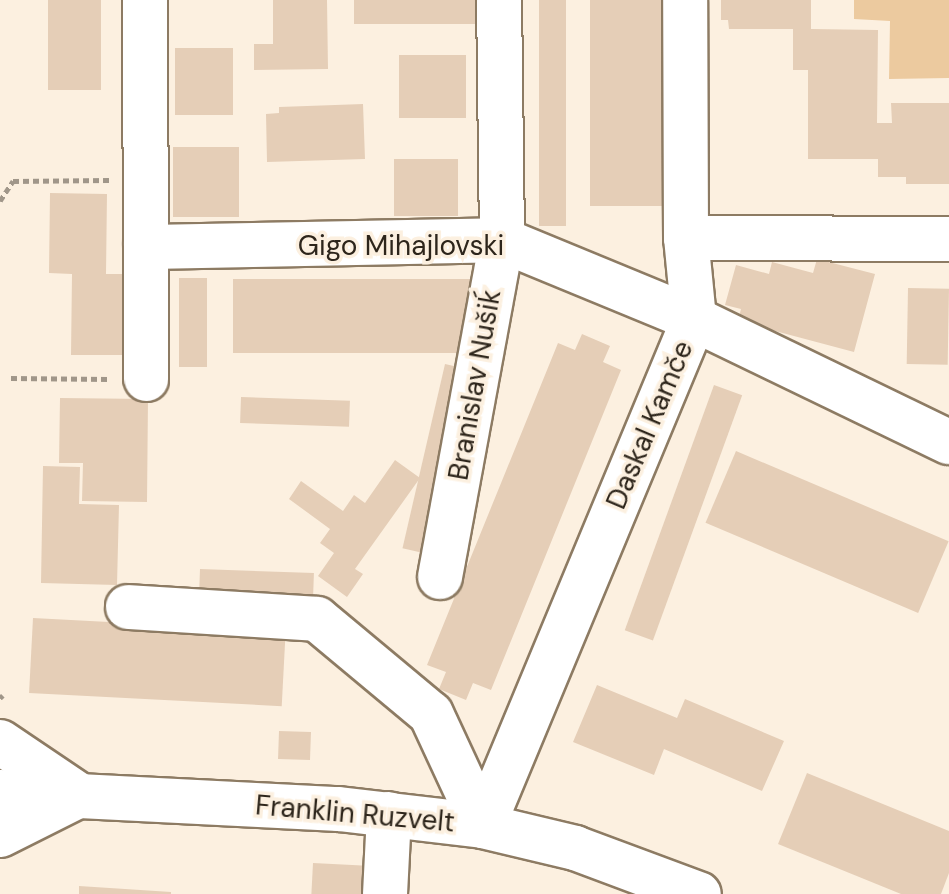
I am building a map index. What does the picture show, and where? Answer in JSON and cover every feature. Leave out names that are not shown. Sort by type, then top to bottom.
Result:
[{"type":"street","points":[[145,0],[146,379]]},
{"type":"street","name":"Branislav Nušiḱ","points":[[440,577],[502,240],[499,0]]},
{"type":"street","name":"Daskal Kamče","points":[[483,826],[694,319],[686,238],[685,0]]},
{"type":"street","points":[[686,238],[949,239]]},
{"type":"street","name":"Gigo Mihajlovski","points":[[146,247],[502,240],[694,319],[949,442]]},
{"type":"street","points":[[128,607],[317,619],[431,714],[483,826]]},
{"type":"street","points":[[0,742],[80,795],[0,835]]},
{"type":"street","name":"Franklin Ruzvelt","points":[[0,792],[389,814],[483,826],[575,848],[699,894]]},
{"type":"street","points":[[385,894],[389,814]]},
{"type":"path","points":[[0,201],[13,181],[146,180]]},
{"type":"path","points":[[11,378],[146,379]]},
{"type":"shaded area","points":[[854,0],[949,0],[949,78],[889,79],[890,21],[854,19]]},
{"type":"building","points":[[48,0],[101,0],[101,90],[48,90]]},
{"type":"building","points":[[273,0],[327,0],[328,69],[254,70],[254,44],[273,44]]},
{"type":"building","points":[[354,0],[480,0],[480,24],[354,24]]},
{"type":"building","points":[[539,0],[566,0],[566,226],[539,226]]},
{"type":"building","points":[[590,0],[662,0],[662,206],[590,206]]},
{"type":"building","points":[[721,0],[811,0],[811,29],[878,30],[877,123],[892,123],[891,103],[949,103],[949,184],[906,184],[906,177],[878,177],[878,159],[808,159],[808,70],[793,70],[793,29],[729,29],[728,20],[721,20]]},
{"type":"building","points":[[175,48],[233,48],[233,115],[175,115]]},
{"type":"building","points":[[399,55],[466,55],[466,118],[399,118]]},
{"type":"building","points":[[363,104],[365,159],[267,162],[266,114],[279,113],[279,107]]},
{"type":"building","points":[[173,147],[239,147],[239,217],[173,217]]},
{"type":"building","points":[[394,159],[458,159],[458,216],[394,216]]},
{"type":"building","points":[[50,193],[107,194],[106,274],[125,274],[124,355],[71,355],[72,274],[49,273]]},
{"type":"building","points":[[817,259],[875,274],[854,352],[738,321],[741,309],[725,305],[736,265],[769,274],[772,262],[813,273]]},
{"type":"building","points":[[179,278],[207,278],[207,367],[179,367]]},
{"type":"building","points":[[233,279],[478,279],[478,353],[233,353]]},
{"type":"building","points":[[908,288],[949,289],[948,365],[907,364]]},
{"type":"building","points":[[582,334],[610,346],[603,362],[621,370],[491,690],[473,683],[466,700],[439,689],[446,672],[427,665],[558,343],[575,350]]},
{"type":"building","points":[[445,364],[472,370],[430,554],[402,548]]},
{"type":"building","points":[[714,385],[742,395],[653,641],[625,630]]},
{"type":"building","points":[[241,397],[350,401],[349,427],[240,423]]},
{"type":"building","points":[[60,398],[148,399],[147,502],[82,501],[83,463],[59,463]]},
{"type":"building","points":[[736,451],[949,541],[918,613],[706,523]]},
{"type":"building","points":[[395,460],[420,478],[355,569],[363,574],[347,597],[318,576],[334,553],[320,543],[330,529],[289,499],[301,481],[343,511],[354,495],[365,503]]},
{"type":"building","points":[[43,466],[80,467],[79,504],[119,505],[117,585],[41,583]]},
{"type":"building","points":[[200,569],[314,573],[313,599],[199,595]]},
{"type":"building","points":[[33,618],[286,631],[282,706],[29,693]]},
{"type":"building","points":[[597,685],[677,718],[685,699],[784,741],[762,791],[664,749],[654,775],[573,742]]},
{"type":"building","points":[[279,731],[311,732],[310,760],[278,759]]},
{"type":"building","points":[[807,773],[949,831],[949,873],[941,894],[901,894],[778,844]]},
{"type":"building","points":[[313,863],[367,866],[365,894],[311,894]]},
{"type":"building","points":[[79,886],[171,892],[171,894],[79,894]]}]
